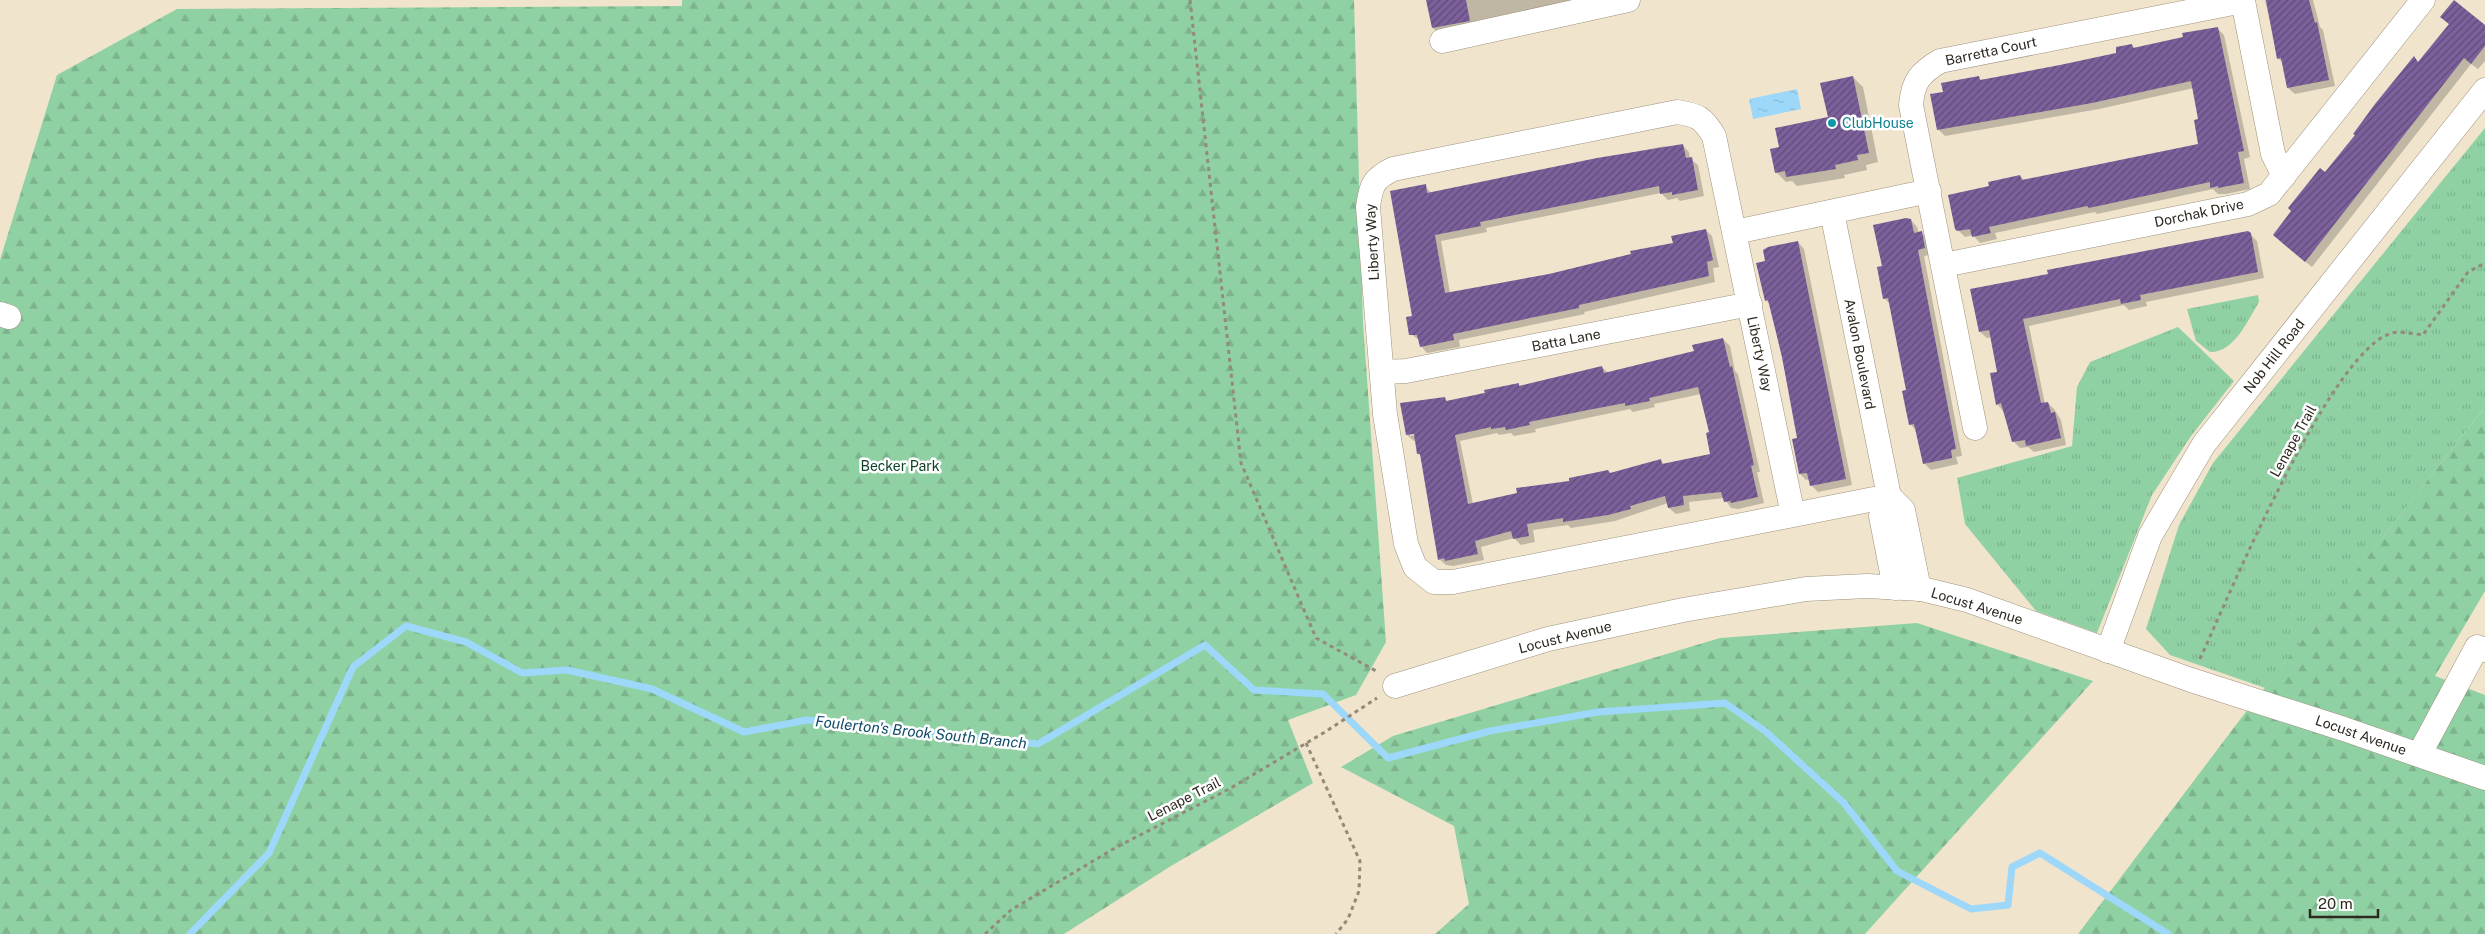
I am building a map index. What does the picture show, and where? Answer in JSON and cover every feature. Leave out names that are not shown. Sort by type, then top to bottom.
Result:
[{"type":"street","points":[[1442,41],[1628,0]]},
{"type":"street","name":"Dorchak Drive","points":[[1944,265],[2248,204],[2268,194],[2423,0]]},
{"type":"street","name":"Barretta Court","points":[[1976,428],[1911,105],[1913,86],[1926,69],[1940,61],[2243,1],[2274,154],[2284,176]]},
{"type":"street","name":"Nob Hill Road","points":[[2108,650],[2150,536],[2204,444],[2485,90]]},
{"type":"street","name":"Liberty Way","points":[[1793,515],[1714,136],[1704,121],[1692,114],[1677,112],[1394,168],[1378,176],[1370,190],[1368,207],[1385,414],[1406,544],[1415,567],[1434,582],[1453,582],[1793,515],[1889,496]]},
{"type":"street","points":[[1735,232],[1929,191]]},
{"type":"street","name":"Avalon Boulevard","points":[[1832,212],[1889,496],[1882,516],[1895,588]]},
{"type":"street","name":"Batta Lane","points":[[1382,372],[1406,371],[1750,304]]},
{"type":"street","name":"Avalon Boulevard","points":[[1889,496],[1903,510],[1919,589]]},
{"type":"street","name":"Locust Avenue","points":[[1398,685],[1548,639],[1683,610],[1806,589],[1867,586],[1919,589],[1967,600],[2191,680],[2485,778]]},
{"type":"street","points":[[2419,755],[2477,646],[2485,650]]},
{"type":"path","points":[[1190,0],[1241,463],[1316,638],[1398,685]]},
{"type":"path","name":"Lenape Trail","points":[[2191,680],[2270,506],[2316,420],[2350,368],[2374,343],[2390,333],[2423,334],[2468,272],[2485,263]]},
{"type":"path","name":"Lenape Trail","points":[[984,934],[1011,910],[1115,848],[1229,789],[1326,732],[1398,685]]},
{"type":"path","points":[[1306,743],[1360,861],[1359,891],[1348,919],[1336,934]]},
{"type":"green space","name":"Becker Park","points":[[682,0],[1354,0],[1363,323],[1386,642],[1356,695],[1288,720],[1313,783],[1171,866],[1064,934],[0,934],[0,260],[57,75],[177,9],[682,6]]},
{"type":"green space","points":[[2485,128],[2485,407],[2265,688],[2170,655],[2146,629],[2179,525],[2213,463]]},
{"type":"green space","points":[[2258,295],[2259,302],[2245,326],[2226,347],[2219,351],[2210,352],[2196,341],[2187,309]]},
{"type":"green space","points":[[2178,327],[2234,381],[2191,436],[2152,495],[2097,633],[2036,611],[1965,524],[1957,478],[2072,446],[2077,387],[2090,362]]},
{"type":"green space","points":[[2485,407],[2485,591],[2435,676],[2485,695],[2485,934],[2078,934],[2242,717]]},
{"type":"green space","points":[[1917,623],[2093,681],[1865,934],[1435,934],[1469,904],[1454,826],[1341,767],[1393,736],[1720,638]]},
{"type":"water","points":[[1797,89],[1801,109],[1753,119],[1749,99]]},
{"type":"building","points":[[1426,0],[1466,0],[1470,21],[1432,28]]},
{"type":"building","points":[[2266,0],[2309,0],[2315,23],[2317,22],[2329,80],[2287,88],[2281,58],[2277,59]]},
{"type":"building","points":[[2454,0],[2485,25],[2485,46],[2471,64],[2464,58],[2305,262],[2273,235],[2291,211],[2288,208],[2320,168],[2325,172],[2355,135],[2353,134],[2375,104],[2414,56],[2418,62],[2449,24],[2440,17]]},
{"type":"building","points":[[2218,27],[2244,151],[2238,152],[2244,183],[2210,188],[2210,182],[2089,208],[2087,206],[1989,227],[1991,233],[1972,237],[1970,229],[1957,231],[1955,229],[1948,195],[1989,186],[1988,182],[2020,175],[2022,180],[2198,144],[2194,120],[2198,119],[2191,81],[2092,103],[1937,130],[1930,94],[1943,92],[1941,83],[1979,76],[1980,80],[2060,65],[2116,53],[2116,47],[2132,44],[2133,48],[2183,37],[2182,33]]},
{"type":"building","name":"ClubHouse","points":[[1853,76],[1869,153],[1857,155],[1858,160],[1835,165],[1836,169],[1786,177],[1785,171],[1775,173],[1770,149],[1779,147],[1775,128],[1828,117],[1820,83]]},
{"type":"building","points":[[1683,144],[1686,158],[1692,157],[1698,190],[1672,195],[1672,192],[1660,194],[1659,186],[1480,222],[1481,226],[1435,235],[1445,293],[1549,274],[1631,254],[1630,251],[1673,243],[1671,236],[1706,229],[1713,260],[1707,262],[1709,276],[1579,305],[1579,308],[1453,334],[1454,340],[1420,347],[1417,335],[1409,335],[1406,317],[1412,316],[1390,191],[1426,184],[1427,193],[1597,158]]},
{"type":"building","points":[[1906,218],[1911,219],[1914,233],[1922,231],[1925,248],[1918,250],[1956,449],[1951,450],[1952,458],[1923,464],[1914,424],[1909,425],[1902,391],[1906,390],[1888,298],[1883,299],[1877,267],[1882,266],[1873,225]]},
{"type":"building","points":[[2248,231],[2251,233],[2258,272],[2140,295],[2141,300],[2121,304],[2120,299],[2023,319],[2041,403],[2048,402],[2051,413],[2055,412],[2061,438],[2026,446],[2025,440],[2012,442],[2001,403],[1996,405],[1990,373],[1997,372],[1989,330],[1979,332],[1970,289],[2048,274],[2047,270]]},
{"type":"building","points":[[1798,241],[1846,479],[1810,486],[1807,473],[1799,474],[1792,439],[1797,438],[1782,357],[1768,300],[1765,301],[1756,263],[1765,261],[1763,250],[1768,247]]},
{"type":"building","points":[[1723,338],[1730,367],[1732,366],[1754,465],[1751,466],[1758,497],[1731,503],[1730,501],[1724,502],[1721,492],[1683,496],[1684,505],[1668,508],[1665,496],[1630,506],[1631,509],[1608,515],[1563,522],[1563,518],[1527,524],[1529,536],[1513,539],[1511,531],[1475,541],[1478,554],[1445,561],[1444,558],[1438,560],[1420,454],[1417,454],[1414,434],[1406,435],[1400,403],[1445,397],[1446,401],[1485,393],[1484,390],[1519,383],[1519,386],[1602,366],[1604,373],[1694,351],[1692,345]],"holes":[[[1698,387],[1709,432],[1706,433],[1710,454],[1662,464],[1661,459],[1610,473],[1608,470],[1569,478],[1569,481],[1516,488],[1517,493],[1468,504],[1455,435],[1491,427],[1491,429],[1505,427],[1506,430],[1530,425],[1529,422],[1588,410],[1625,403],[1625,406],[1650,401],[1649,398]]]},
{"type":"waterway","name":"Foulerton's Brook South Branch","points":[[190,934],[269,853],[353,667],[406,626],[466,642],[522,673],[567,670],[652,689],[744,732],[807,720],[1038,744],[1205,645],[1254,690],[1323,694],[1388,758],[1490,731],[1598,712],[1725,703],[1765,731],[1844,803],[1897,871],[1971,909],[2008,905],[2012,867],[2040,853],[2168,934]]},
{"type":"place","name":"ClubHouse","points":[[1832,123]]}]
